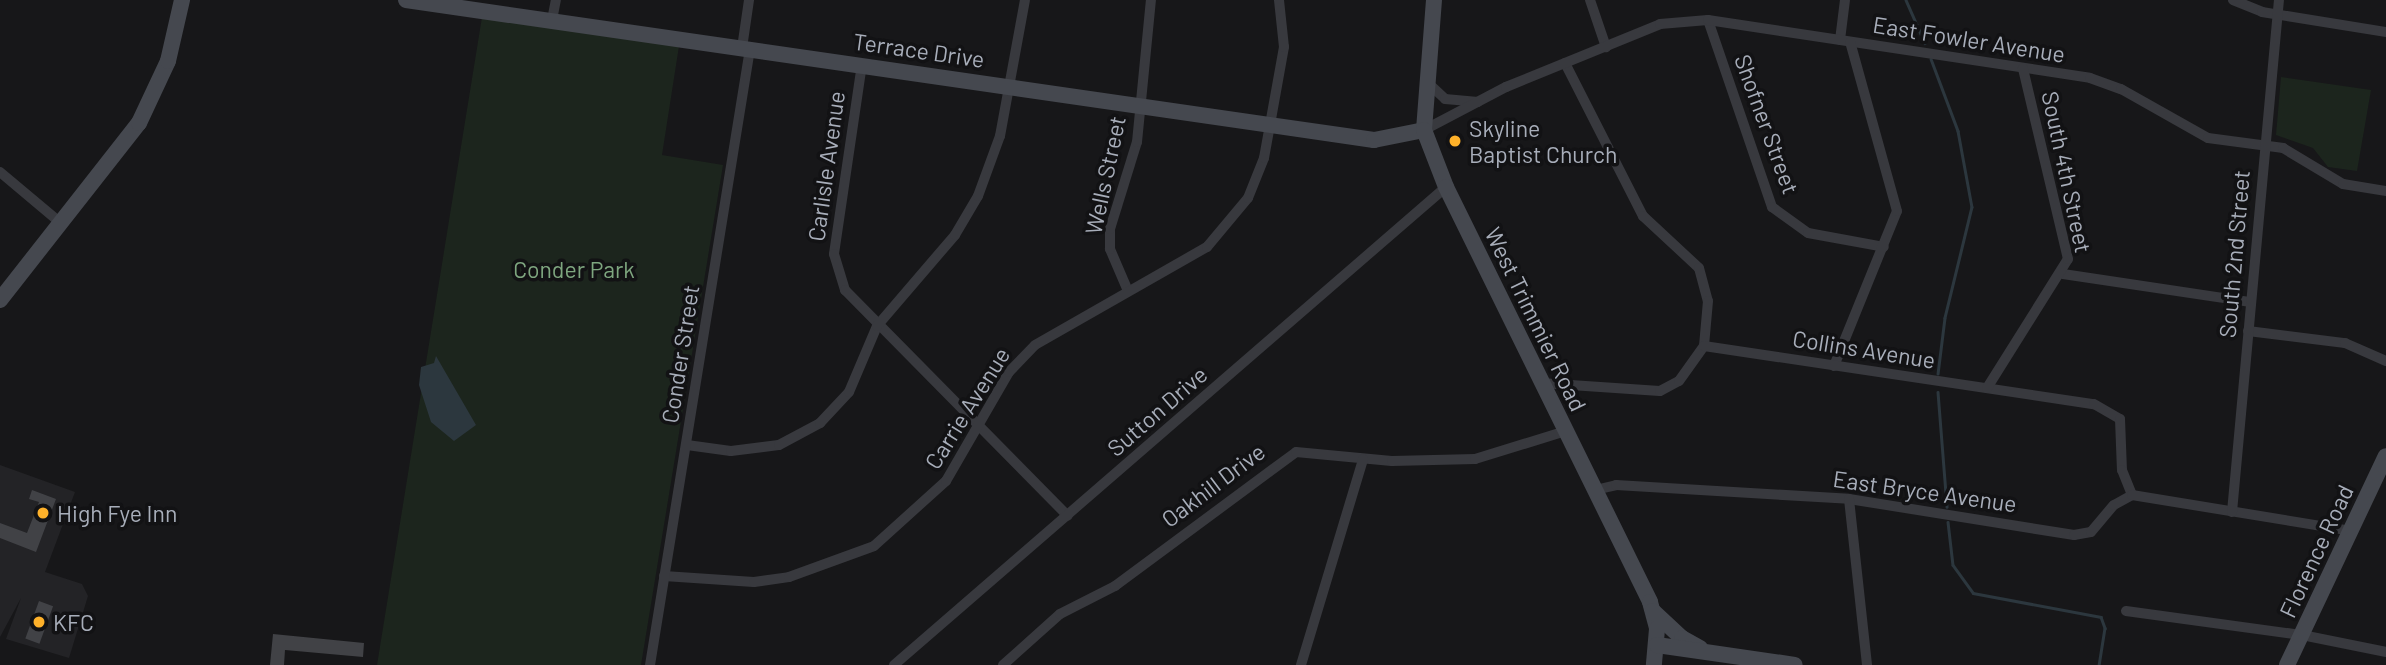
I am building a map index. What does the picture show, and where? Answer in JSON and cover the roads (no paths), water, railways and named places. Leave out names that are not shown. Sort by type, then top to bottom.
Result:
[{"type":"street","points":[[0,300],[139,123],[167,61],[182,0]]},
{"type":"street","name":"Terrace Drive","points":[[405,0],[440,2],[1374,141],[1424,130]]},
{"type":"street","points":[[552,20],[556,0]]},
{"type":"street","name":"Conder Street","points":[[650,665],[687,444],[746,48],[749,0]]},
{"type":"street","points":[[687,444],[755,450],[809,431],[849,392],[877,326],[955,236],[978,196],[1000,136],[1006,85],[1025,0]]},
{"type":"street","name":"Wells Street","points":[[1128,291],[1109,240],[1142,106],[1151,0]]},
{"type":"street","name":"West Trimmier Road","points":[[1434,0],[1424,77],[1424,130],[1446,187],[1653,611],[1657,645],[1654,665]]},
{"type":"street","points":[[1590,0],[1606,47]]},
{"type":"street","points":[[1834,366],[1884,247],[1897,202],[1845,41],[1845,0]]},
{"type":"street","points":[[2233,0],[2277,15],[2386,33]]},
{"type":"street","name":"South 2nd Street","points":[[2232,512],[2278,0]]},
{"type":"street","name":"Carrie Avenue","points":[[664,576],[754,582],[848,559],[896,530],[934,496],[979,427],[1009,372],[1035,345],[1198,252],[1222,231],[1256,181],[1272,126],[1284,47],[1281,2]]},
{"type":"street","name":"East Fowler Avenue","points":[[1424,130],[1478,102],[1660,24],[1708,20],[2105,83],[2208,138],[2296,153],[2343,184],[2386,191]]},
{"type":"street","name":"Shofner Street","points":[[1708,20],[1772,207],[1808,233],[1884,247]]},
{"type":"street","points":[[1541,383],[1660,391],[1679,381],[1704,346],[1708,301],[1699,268],[1633,201],[1565,63]]},
{"type":"street","name":"Carlisle Avenue","points":[[862,65],[834,266],[845,290],[877,326],[1068,516]]},
{"type":"street","name":"South 4th Street","points":[[1987,388],[2063,274],[2068,259],[2023,68]]},
{"type":"street","points":[[1424,77],[1445,99],[1478,102]]},
{"type":"street","points":[[0,172],[62,224]]},
{"type":"street","name":"Sutton Drive","points":[[894,665],[1446,187]]},
{"type":"street","points":[[2063,274],[2251,302]]},
{"type":"street","points":[[2248,331],[2345,343],[2386,361]]},
{"type":"street","name":"Collins Avenue","points":[[1704,346],[2094,404],[2113,412],[2123,427],[2122,470],[2132,495]]},
{"type":"street","name":"Oakhill Drive","points":[[1003,665],[1060,614],[1115,586],[1283,458],[1296,452],[1363,459],[1487,457],[1566,431]]},
{"type":"street","name":"Florence Road","points":[[2287,665],[2386,456]]},
{"type":"street","points":[[1301,665],[1363,459]]},
{"type":"street","name":"East Bryce Avenue","points":[[1595,489],[1616,485],[1849,499],[2074,535],[2091,532],[2114,505],[2132,495]]},
{"type":"street","points":[[2132,495],[2351,531]]},
{"type":"street","points":[[1849,499],[1867,665]]},
{"type":"street","points":[[1653,611],[1682,638],[1716,654]]},
{"type":"street","points":[[2126,611],[2302,635],[2386,652]]},
{"type":"street","points":[[1657,645],[1795,665]]},
{"type":"waterway","points":[[1906,0],[1925,43]]},
{"type":"waterway","points":[[1931,59],[1958,131],[1972,207],[1945,318],[1938,374]]},
{"type":"waterway","points":[[1938,392],[1947,507]]},
{"type":"waterway","points":[[1948,522],[1953,565],[1973,593],[2101,617],[2105,628],[2099,665]]},
{"type":"place","name":"Skyline Baptist Church","points":[[1455,141]]},
{"type":"place","name":"High Fye Inn","points":[[43,513]]},
{"type":"place","name":"KFC","points":[[39,622]]},
{"type":"park label","name":"Conder Park","points":[[574,269]]}]
